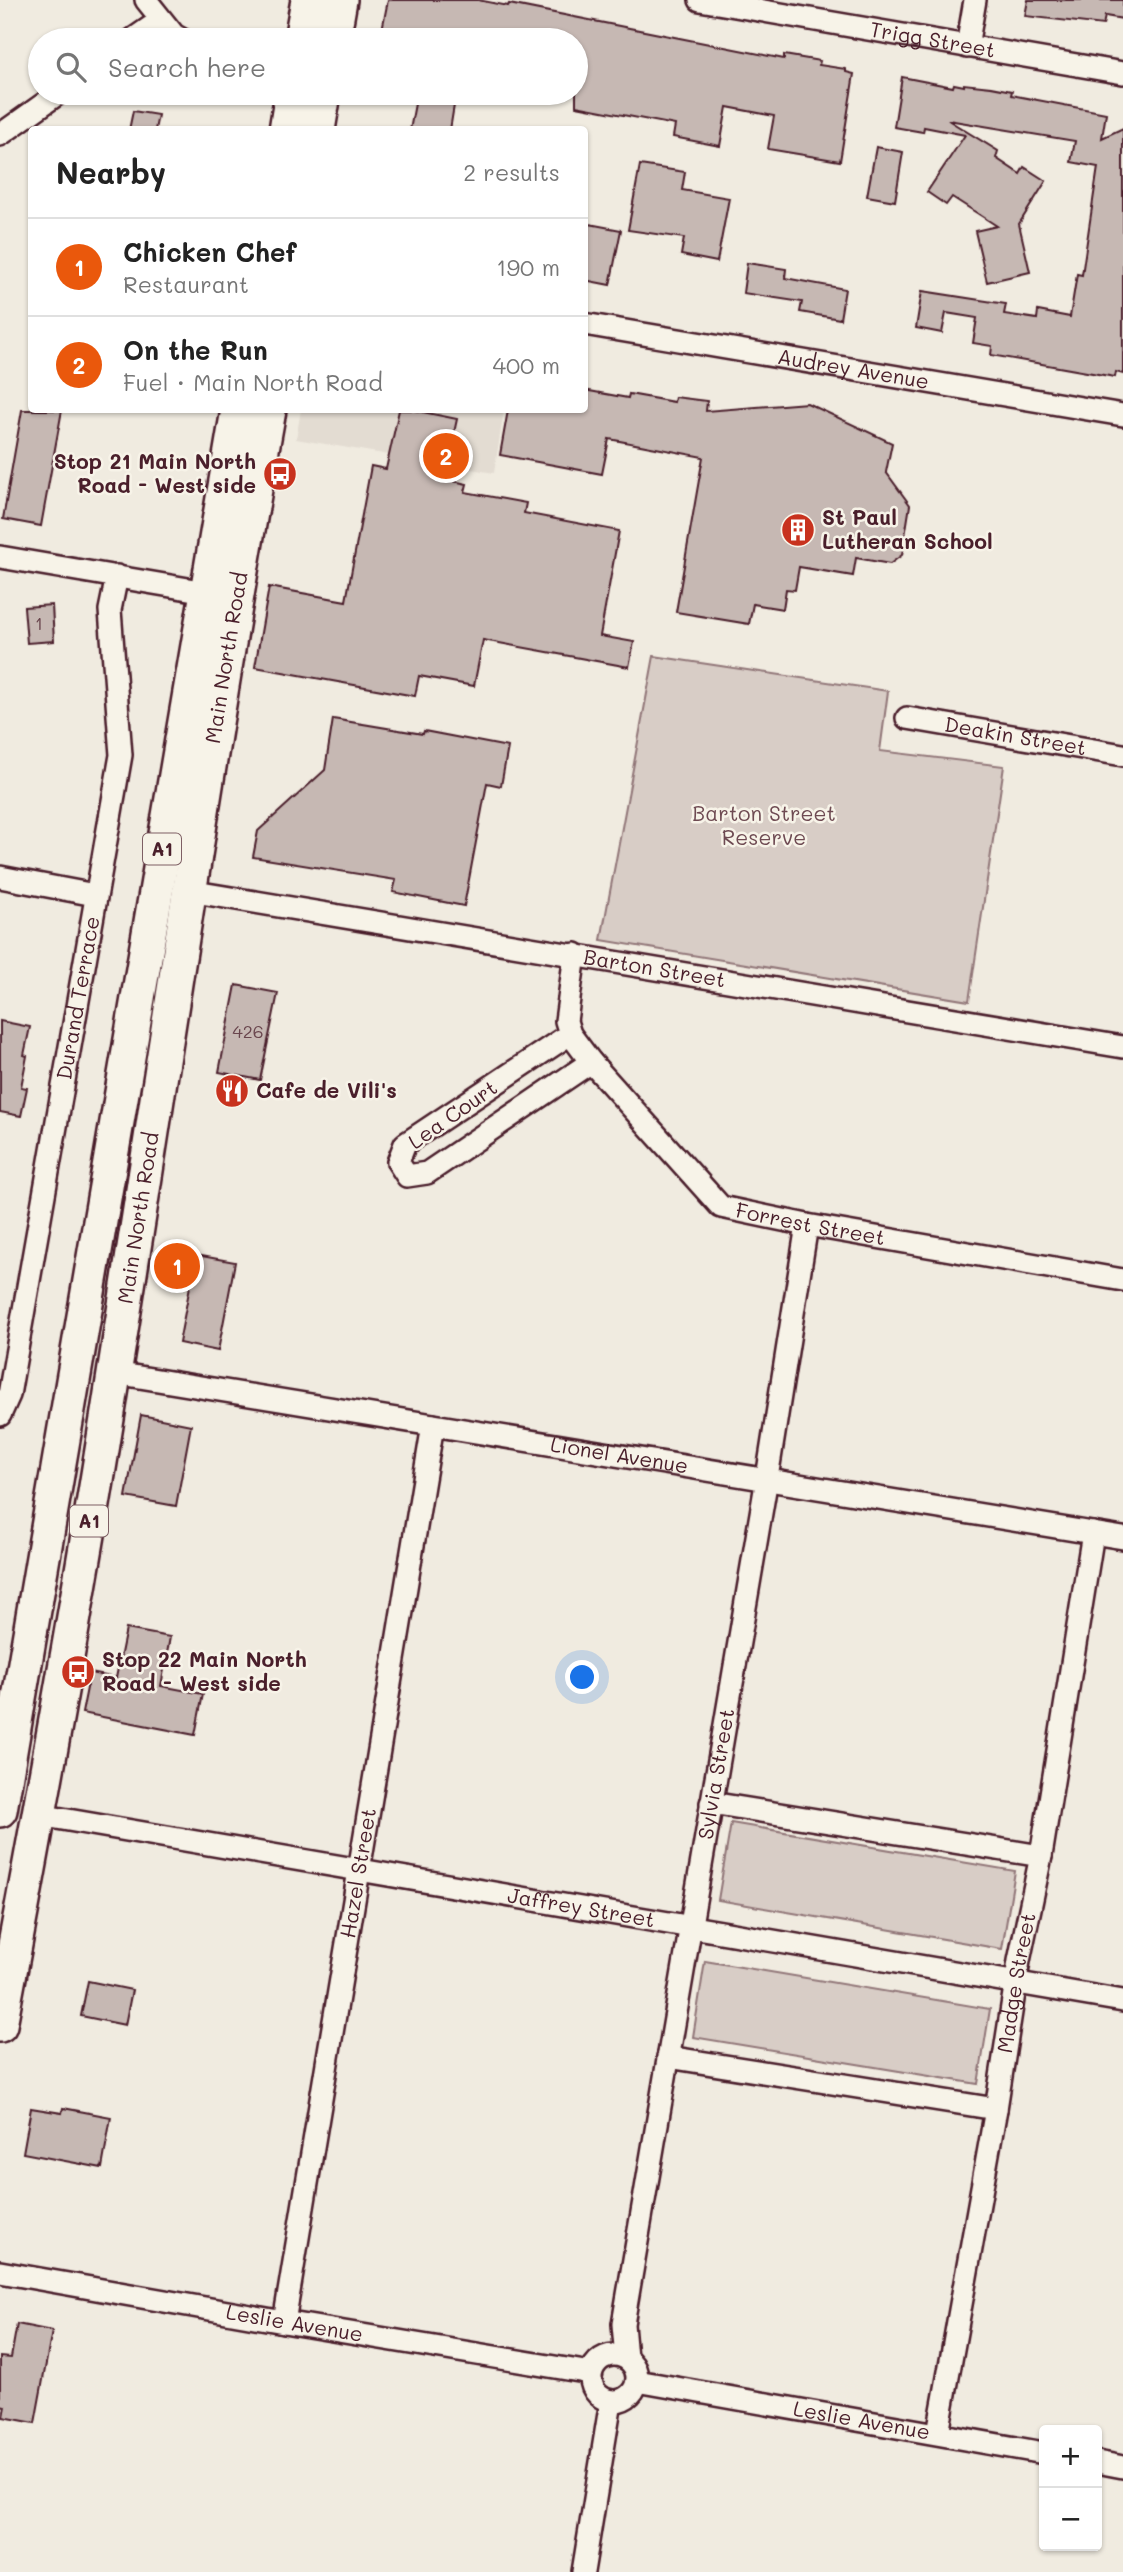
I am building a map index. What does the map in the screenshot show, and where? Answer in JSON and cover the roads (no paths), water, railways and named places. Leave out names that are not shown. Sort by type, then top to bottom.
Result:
[{"type":"highway","points":[[303,28],[308,0]]},
{"type":"highway","points":[[335,28],[340,0]]},
{"type":"highway","points":[[287,126],[290,105]]},
{"type":"highway","points":[[319,126],[322,105]]},
{"type":"highway","name":"Main North Road","points":[[0,2025],[115,1373],[189,891],[238,413]]},
{"type":"highway","name":"Main North Road","points":[[0,1809],[221,594],[268,413]]},
{"type":"highway","points":[[0,1809],[39,1815]]},
{"type":"street","points":[[146,0],[168,28]]},
{"type":"street","name":"Trigg Street","points":[[700,0],[1123,73]]},
{"type":"street","points":[[967,47],[975,0]]},
{"type":"street","points":[[149,28],[161,20]]},
{"type":"street","points":[[0,135],[41,105]]},
{"type":"street","name":"Audrey Avenue","points":[[588,325],[1123,415]]},
{"type":"street","points":[[0,557],[221,594]]},
{"type":"street","name":"Durand Terrace","points":[[0,1415],[9,1395],[121,755],[110,610],[117,576]]},
{"type":"street","name":"Deakin Street","points":[[907,718],[1123,755]]},
{"type":"street","points":[[0,877],[95,895]]},
{"type":"street","name":"Barton Street","points":[[189,891],[1123,1047]]},
{"type":"street","points":[[570,1034],[566,1021],[575,954]]},
{"type":"street","name":"Lea Court","points":[[570,1034],[405,1144],[398,1162],[407,1176],[428,1173],[591,1062]]},
{"type":"street","name":"Forrest Street","points":[[570,1034],[591,1062],[721,1207],[807,1225],[1123,1280]]},
{"type":"street","name":"Sylvia Street","points":[[626,2358],[622,2324],[807,1225]]},
{"type":"street","name":"Lionel Avenue","points":[[115,1373],[1123,1538]]},
{"type":"street","name":"Hazel Street","points":[[284,2322],[433,1425]]},
{"type":"street","name":"Madge Street","points":[[938,2433],[1016,1983],[1041,1856],[1093,1533]]},
{"type":"street","points":[[711,1803],[1041,1856]]},
{"type":"street","name":"Jaffrey Street","points":[[39,1815],[1123,2001]]},
{"type":"street","points":[[668,2057],[996,2109]]},
{"type":"street","name":"Leslie Avenue","points":[[0,2272],[284,2322],[598,2365]]},
{"type":"street","name":"Sylvia Street","points":[[598,2365],[622,2324]]},
{"type":"street","points":[[612,2354],[626,2358],[635,2368],[637,2381],[631,2394],[611,2401],[597,2394],[590,2380],[598,2365],[612,2354]]},
{"type":"street","name":"Leslie Avenue","points":[[637,2381],[1039,2452]]},
{"type":"street","points":[[583,2572],[611,2401]]},
{"type":"street","points":[[1102,2463],[1123,2467]]},
{"type":"place","name":"On the Run","points":[[446,456]]},
{"type":"place","name":"Stop 21 Main North Road - West side","points":[[280,474]]},
{"type":"place","name":"St Paul Lutheran School","points":[[798,530]]},
{"type":"place","name":"Cafe de Vili's","points":[[232,1091]]},
{"type":"place","name":"Chicken Chef","points":[[177,1266]]},
{"type":"place","name":"Stop 22 Main North Road - West side","points":[[78,1672]]},
{"type":"park label","name":"Barton Street Reserve","points":[[764,826]]}]
